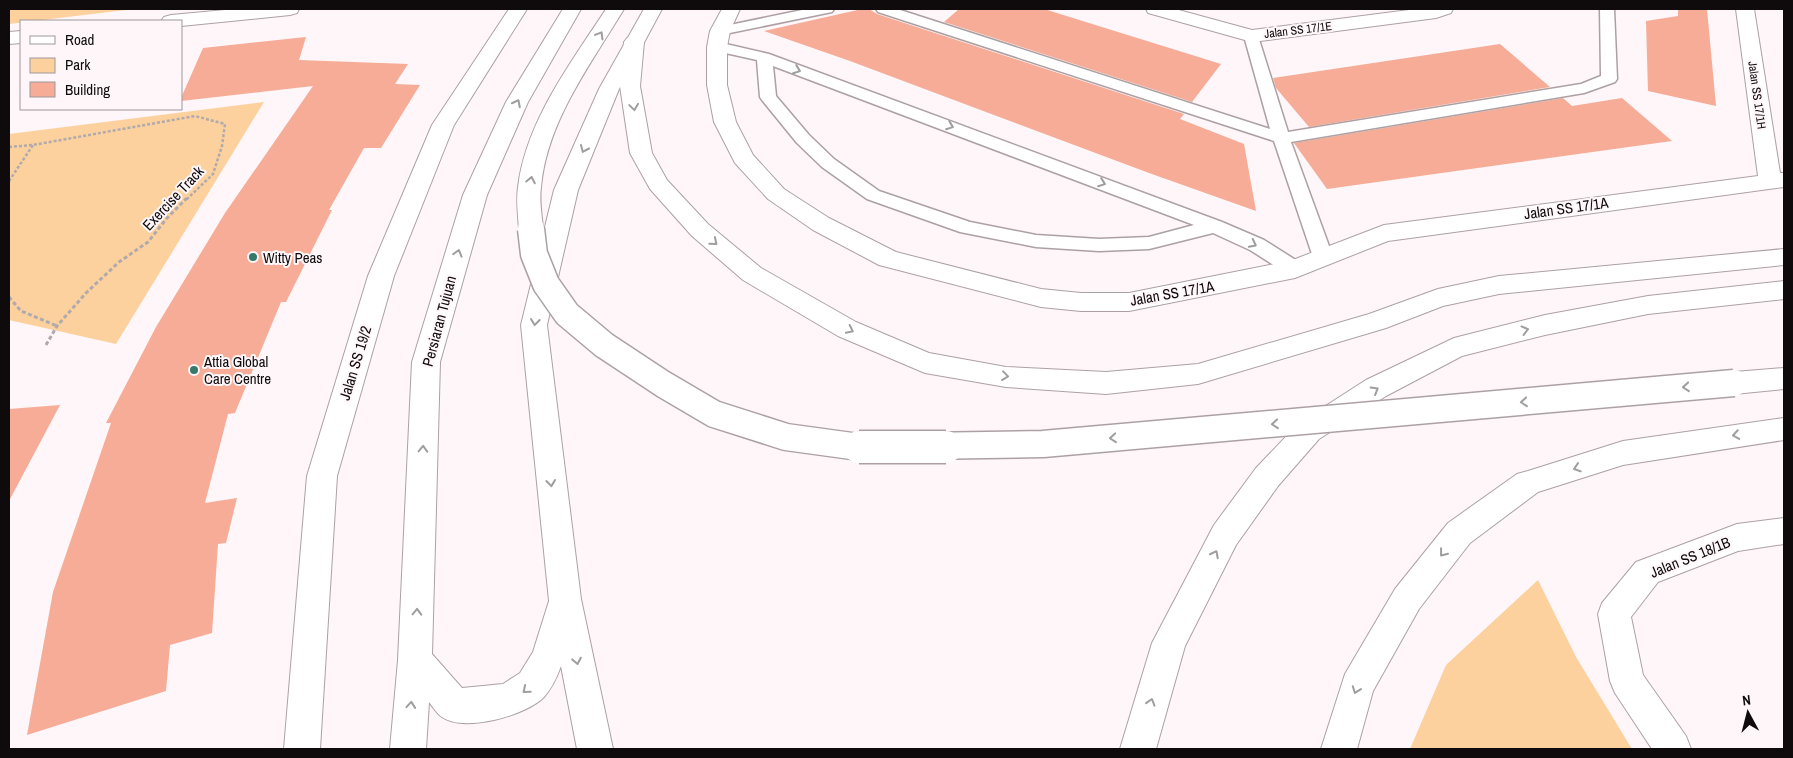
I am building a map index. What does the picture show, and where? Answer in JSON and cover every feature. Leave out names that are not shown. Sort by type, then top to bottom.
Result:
[{"type":"main road","points":[[181,20],[290,9]]},
{"type":"main road","name":"Jalan SS 19/2","points":[[302,749],[322,476],[381,276],[440,133],[518,9]]},
{"type":"main road","name":"Persiaran Tujuan","points":[[408,749],[415,660],[426,362],[475,195],[517,102],[572,9]]},
{"type":"main road","points":[[616,9],[557,106],[538,147],[529,187],[534,254],[546,284],[567,314],[604,345],[663,384],[714,414],[786,437],[859,447],[1043,444],[1784,378]]},
{"type":"main road","points":[[595,749],[564,599],[534,324],[566,190],[609,90],[654,9]]},
{"type":"main road","name":"Jalan SS 17/1A","points":[[731,9],[718,39],[717,85],[725,122],[744,158],[776,194],[821,224],[888,259],[1041,298],[1081,302],[1129,302],[1295,269],[1323,256],[1384,233],[1777,180]]},
{"type":"main road","name":"Jalan SS 17/1E","points":[[1155,9],[1252,36],[1436,12],[1444,9]]},
{"type":"main road","name":"Jalan SS 17/1H","points":[[1744,9],[1777,180]]},
{"type":"main road","points":[[634,42],[630,86],[641,153],[658,184],[700,230],[752,274],[847,329],[925,363],[1006,377],[1106,383],[1198,374],[1377,321],[1438,298],[1499,285],[1784,257]]},
{"type":"main road","points":[[1138,749],[1169,643],[1225,535],[1267,477],[1309,432],[1376,388],[1454,348],[1546,325],[1648,305],[1784,290]]},
{"type":"main road","points":[[1339,749],[1356,686],[1407,599],[1459,533],[1528,483],[1623,453],[1784,428]]},
{"type":"main road","name":"Jalan SS 18/1B","points":[[1673,749],[1627,680],[1614,614],[1647,572],[1737,538],[1784,531]]},
{"type":"main road","points":[[415,660],[454,705],[484,706],[519,696],[538,680],[553,646],[564,599]]},
{"type":"lane","points":[[718,39],[827,9]]},
{"type":"lane","points":[[883,9],[1280,138],[1584,88],[1609,79],[1607,9]]},
{"type":"lane","points":[[1252,36],[1280,138],[1323,256]]},
{"type":"lane","points":[[718,39],[1215,226],[1257,246],[1295,269]]},
{"type":"lane","points":[[764,57],[768,97],[803,139],[828,163],[873,195],[967,228],[1036,241],[1099,245],[1149,243],[1215,226]]},
{"type":"path","name":"Exercise Track","points":[[9,147],[33,145],[194,116],[225,124],[222,146],[213,174],[167,218],[148,242],[119,262],[86,293],[57,326],[46,345]]},
{"type":"path","points":[[9,181],[33,145]]},
{"type":"path","points":[[9,297],[21,311],[57,326]]},
{"type":"green space","points":[[9,9],[134,9],[42,20],[20,20],[20,23],[9,24]]},
{"type":"green space","points":[[264,102],[116,344],[9,320],[9,134]]},
{"type":"green space","points":[[1538,580],[1576,657],[1632,749],[1410,749],[1446,665]]},
{"type":"building","points":[[869,9],[877,14],[1184,114],[1180,119],[1244,144],[1256,211],[764,31]]},
{"type":"building","points":[[959,9],[1044,9],[1221,64],[1192,102],[944,22]]},
{"type":"building","points":[[1678,9],[1707,9],[1716,106],[1648,91],[1646,21],[1678,16]]},
{"type":"building","points":[[306,37],[299,60],[408,64],[395,84],[420,85],[381,148],[364,148],[329,210],[332,210],[286,302],[281,302],[235,413],[228,414],[205,503],[237,498],[226,543],[218,544],[212,633],[170,645],[166,691],[27,735],[53,592],[111,423],[106,423],[156,327],[225,213],[313,86],[182,101],[182,96],[203,48]]},
{"type":"building","points":[[1500,44],[1550,87],[1309,127],[1276,88],[1273,78]]},
{"type":"building","points":[[1563,98],[1572,106],[1622,98],[1672,141],[1327,189],[1294,143]]},
{"type":"building","points":[[60,405],[9,501],[9,409]]},
{"type":"place","name":"Witty Peas","points":[[253,257]]},
{"type":"place","name":"Attia Global Care Centre","points":[[194,370]]}]
